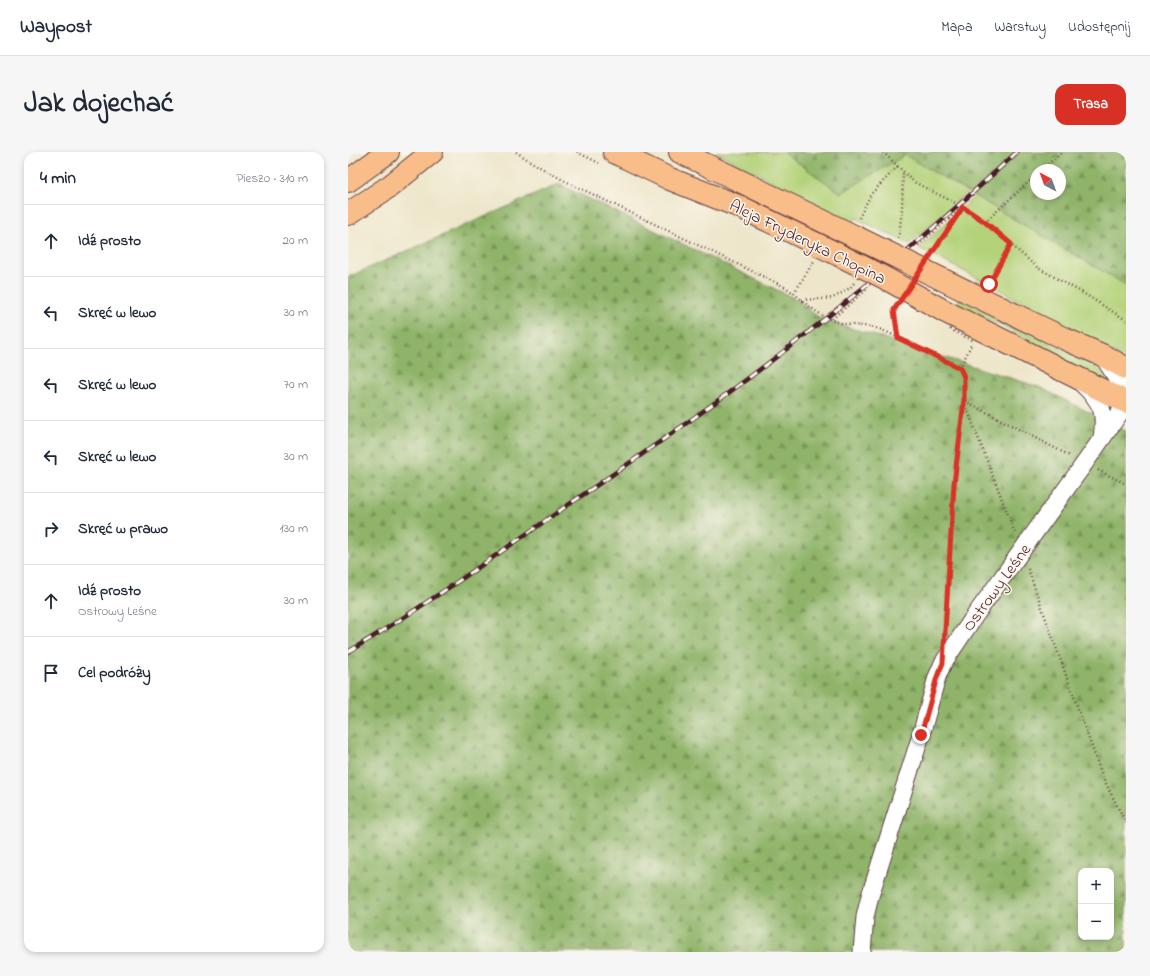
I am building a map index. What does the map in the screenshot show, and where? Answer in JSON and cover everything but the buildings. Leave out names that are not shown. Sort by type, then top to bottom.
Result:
[{"type":"main road","points":[[348,181],[388,152]]},
{"type":"main road","points":[[348,214],[390,186],[432,152]]},
{"type":"main road","name":"Aleja Fryderyka Chopina","points":[[614,152],[670,179],[738,206],[839,255],[883,277],[946,312],[1126,402]]},
{"type":"main road","name":"Aleja Fryderyka Chopina","points":[[680,152],[857,230],[966,291],[1102,355],[1126,368]]},
{"type":"street","points":[[1102,355],[1124,390],[1126,402]]},
{"type":"street","points":[[1074,376],[1096,398],[1102,409],[1105,418],[1102,438]]},
{"type":"street","name":"Ostrowy Leśne","points":[[862,952],[865,917],[870,896],[921,735],[937,677],[943,663],[952,648],[1022,552],[1126,402]]},
{"type":"path","points":[[516,152],[563,180],[787,288],[812,309],[827,317],[847,324],[870,326],[960,368],[964,377],[964,401],[954,484],[945,632]]},
{"type":"path","points":[[883,152],[914,182],[960,204],[985,222],[1038,268],[1083,293],[1126,320]]},
{"type":"path","points":[[1049,164],[1062,152]]},
{"type":"path","points":[[857,230],[871,194],[898,166]]},
{"type":"path","points":[[985,222],[1030,181]]},
{"type":"path","points":[[927,260],[963,207]]},
{"type":"path","points":[[988,287],[1011,244]]},
{"type":"path","points":[[794,293],[814,261]]},
{"type":"path","points":[[898,304],[894,310],[898,338]]},
{"type":"path","points":[[960,368],[973,341]]},
{"type":"path","points":[[964,401],[1084,464],[1126,484]]},
{"type":"path","points":[[964,401],[1022,552],[1103,778],[1126,823]]},
{"type":"green space","points":[[715,152],[783,152],[841,193],[905,155],[968,192],[909,244],[856,218],[853,223]]},
{"type":"green space","points":[[783,152],[1126,152],[1126,285],[905,155],[841,193]]},
{"type":"green space","points":[[559,184],[798,300],[819,318],[1039,387],[1126,431],[1126,952],[348,952],[348,277]]},
{"type":"green space","points":[[975,196],[1126,285],[1126,360],[989,284],[919,248]]},
{"type":"green space","points":[[960,299],[1092,364],[1104,373],[1113,386],[1073,366],[1013,331],[956,303]]},
{"type":"railway","points":[[348,652],[460,580],[741,384],[825,319],[881,273],[1017,152]]},
{"type":"route","points":[[921,735],[937,677],[943,663],[954,484],[964,401],[964,377],[960,368],[898,338],[894,310],[963,207],[985,222],[1011,244],[989,284]]}]
